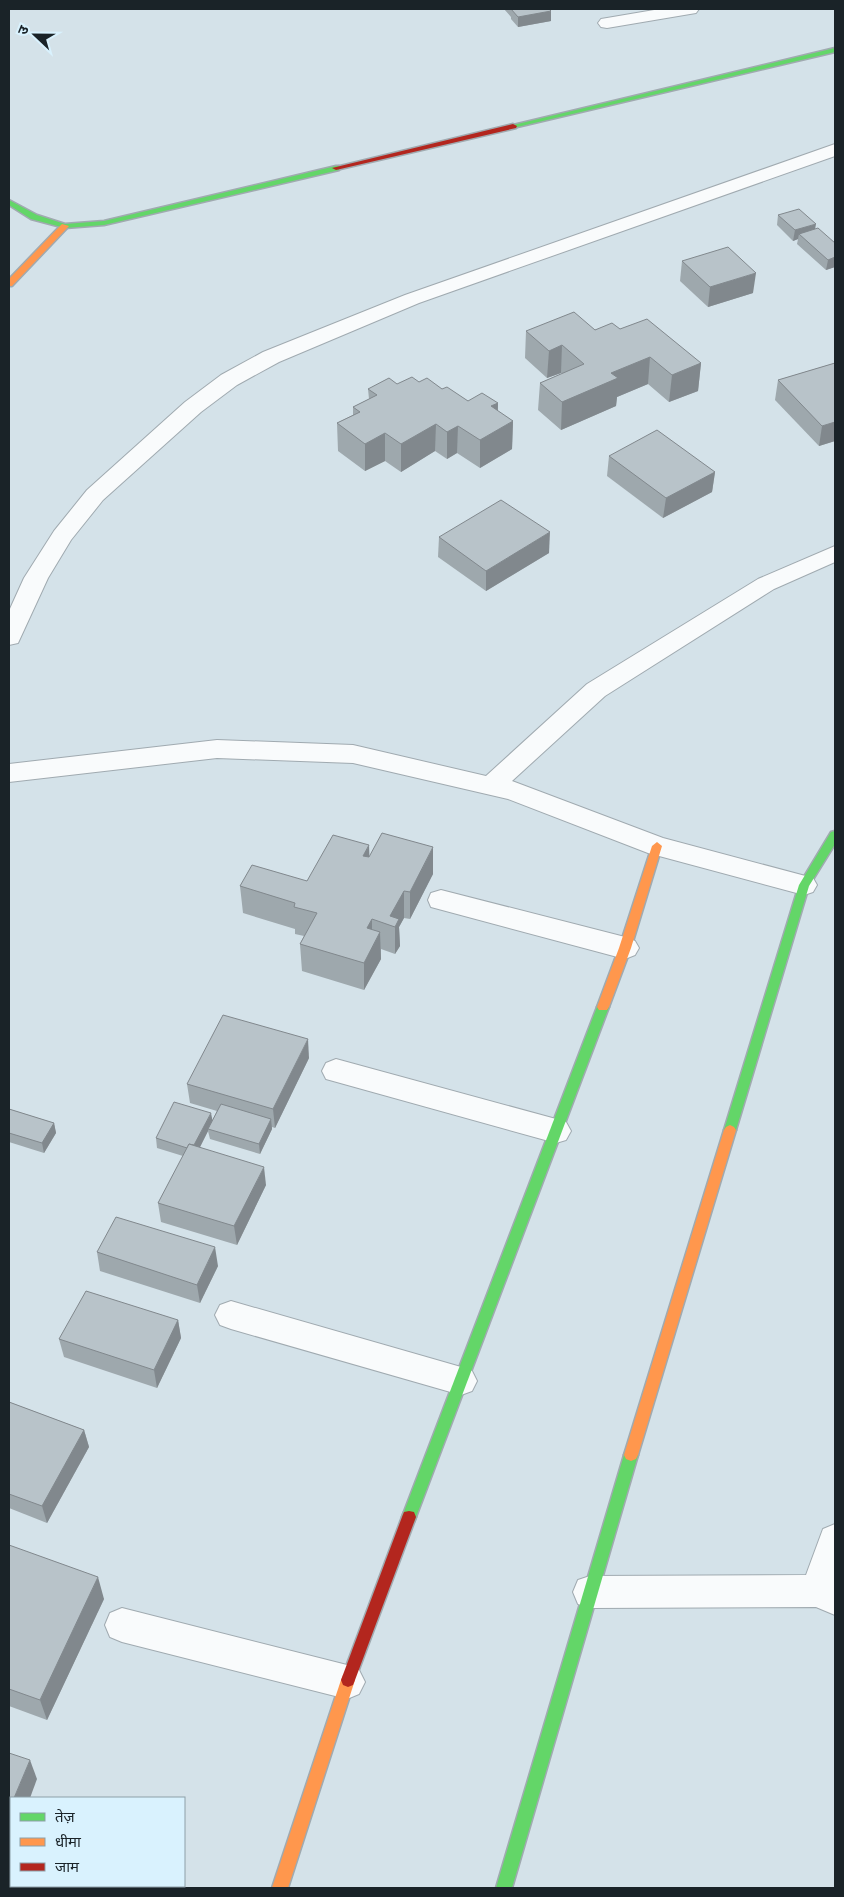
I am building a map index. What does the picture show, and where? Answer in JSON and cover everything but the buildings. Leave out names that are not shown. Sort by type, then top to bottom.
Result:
[{"type":"street","points":[[607,23],[690,9]]},
{"type":"street","points":[[9,202],[34,216],[65,226],[104,223],[835,50]]},
{"type":"street","points":[[9,638],[36,578],[62,536],[95,495],[193,407],[229,380],[271,357],[412,299],[835,150]]},
{"type":"street","points":[[9,284],[65,226]]},
{"type":"street","points":[[492,786],[596,690],[766,584],[835,553]]},
{"type":"street","points":[[9,773],[217,749],[353,754],[513,792],[657,846],[804,885]]},
{"type":"street","points":[[504,1888],[590,1592],[804,885],[835,835]]},
{"type":"street","points":[[280,1888],[347,1682],[625,948],[657,846]]},
{"type":"street","points":[[442,900],[625,948]]},
{"type":"street","points":[[336,1071],[556,1130]]},
{"type":"street","points":[[231,1315],[461,1381]]},
{"type":"street","points":[[590,1592],[827,1595],[835,1540]]},
{"type":"street","points":[[122,1625],[347,1682]]},
{"type":"traffic: fast","points":[[513,126],[835,50]]},
{"type":"traffic: fast","points":[[9,202],[34,217],[65,226],[104,223],[336,168]]},
{"type":"traffic: fast","points":[[730,1130],[804,885],[835,835]]},
{"type":"traffic: fast","points":[[409,1517],[603,1007]]},
{"type":"traffic: fast","points":[[504,1888],[631,1455]]},
{"type":"traffic: slow","points":[[9,284],[65,226]]},
{"type":"traffic: slow","points":[[603,1007],[625,948],[657,846]]},
{"type":"traffic: slow","points":[[631,1455],[730,1130]]},
{"type":"traffic: slow","points":[[280,1888],[348,1680]]},
{"type":"traffic: jam","points":[[336,168],[513,126]]},
{"type":"traffic: jam","points":[[348,1680],[409,1517]]}]
